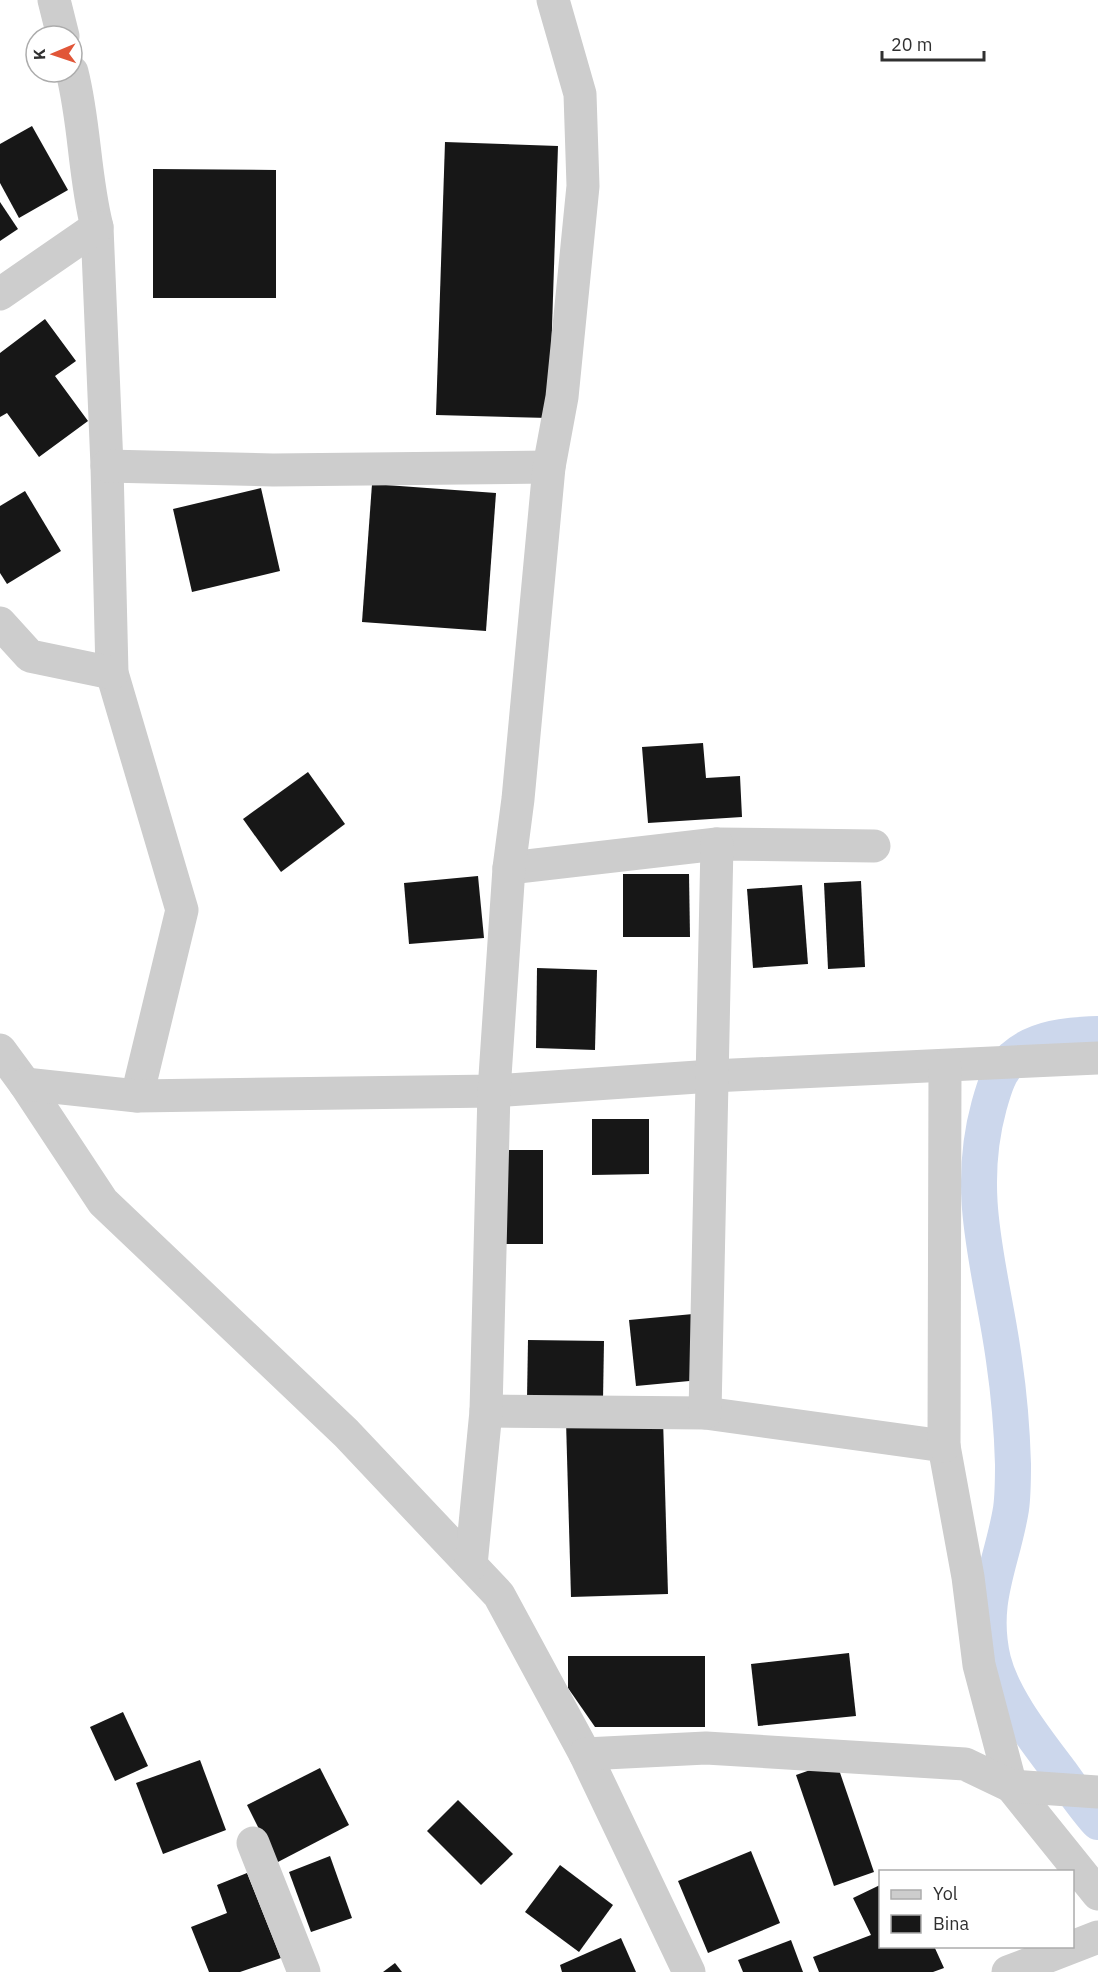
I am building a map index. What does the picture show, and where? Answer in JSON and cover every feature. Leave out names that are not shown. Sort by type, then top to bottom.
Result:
[{"type":"street","points":[[54,0],[60,24]]},
{"type":"street","points":[[471,1565],[486,1411],[494,1091],[509,868],[518,799],[549,467],[562,398],[583,186],[580,94],[553,0]]},
{"type":"street","points":[[75,84],[89,197],[97,227],[107,466],[112,673],[182,910],[137,1096]]},
{"type":"street","points":[[0,294],[97,227]]},
{"type":"street","points":[[107,466],[273,470],[549,467]]},
{"type":"street","points":[[0,623],[30,657],[112,673]]},
{"type":"street","points":[[509,868],[717,844],[873,846]]},
{"type":"street","points":[[705,1413],[717,844]]},
{"type":"street","points":[[0,1050],[103,1202],[346,1433],[499,1595],[585,1754],[689,1972]]},
{"type":"street","points":[[25,1084],[137,1096],[494,1091],[712,1076],[1098,1058]]},
{"type":"street","points":[[945,1066],[944,1446],[968,1577],[979,1665],[1011,1786],[1098,1894]]},
{"type":"street","points":[[486,1411],[705,1413],[944,1446]]},
{"type":"street","points":[[585,1754],[706,1748],[965,1764],[1011,1786],[1098,1792]]},
{"type":"street","points":[[253,1844],[304,1972]]},
{"type":"street","points":[[1074,1946],[1098,1937]]},
{"type":"street","points":[[1008,1972],[1070,1948]]},
{"type":"building","points":[[32,126],[68,190],[19,218],[0,183],[0,144]]},
{"type":"building","points":[[445,142],[558,146],[549,418],[436,415]]},
{"type":"building","points":[[153,169],[276,170],[276,298],[153,298]]},
{"type":"building","points":[[0,202],[18,229],[0,241]]},
{"type":"building","points":[[45,319],[76,361],[55,376],[88,421],[39,457],[7,413],[0,417],[0,353]]},
{"type":"building","points":[[372,484],[496,493],[486,631],[362,622]]},
{"type":"building","points":[[261,488],[280,571],[192,592],[173,509]]},
{"type":"building","points":[[25,491],[61,551],[7,584],[0,573],[0,506]]},
{"type":"building","points":[[703,743],[706,778],[740,776],[742,817],[648,823],[642,747]]},
{"type":"building","points":[[308,772],[345,824],[281,872],[243,819]]},
{"type":"building","points":[[623,874],[689,874],[690,937],[623,937]]},
{"type":"building","points":[[478,876],[484,938],[409,944],[404,883]]},
{"type":"building","points":[[861,881],[865,967],[828,969],[824,883]]},
{"type":"building","points":[[802,885],[808,964],[753,968],[747,889]]},
{"type":"building","points":[[537,968],[597,970],[595,1050],[536,1048]]},
{"type":"building","points":[[592,1119],[649,1119],[649,1174],[592,1175]]},
{"type":"building","points":[[506,1150],[543,1150],[543,1244],[506,1244]]},
{"type":"building","points":[[693,1314],[700,1380],[636,1386],[629,1320]]},
{"type":"building","points":[[528,1340],[604,1341],[603,1400],[527,1399]]},
{"type":"building","points":[[663,1418],[668,1594],[571,1597],[566,1421]]},
{"type":"building","points":[[849,1653],[856,1716],[758,1726],[751,1664]]},
{"type":"building","points":[[568,1656],[705,1656],[705,1727],[595,1727],[568,1688]]},
{"type":"building","points":[[123,1712],[148,1766],[115,1781],[90,1727]]},
{"type":"building","points":[[200,1760],[226,1830],[163,1854],[136,1783]]},
{"type":"building","points":[[836,1761],[874,1872],[834,1886],[796,1775]]},
{"type":"building","points":[[320,1768],[349,1825],[276,1863],[247,1805]]},
{"type":"building","points":[[458,1800],[513,1854],[481,1885],[427,1831]]},
{"type":"building","points":[[751,1851],[780,1923],[708,1953],[678,1881]]},
{"type":"building","points":[[330,1856],[352,1918],[311,1932],[289,1872]]},
{"type":"building","points":[[560,1865],[613,1905],[579,1952],[525,1912]]},
{"type":"building","points":[[247,1873],[281,1958],[240,1972],[209,1972],[191,1927],[227,1913],[217,1885]]},
{"type":"building","points":[[879,1885],[879,1948],[935,1948],[944,1968],[933,1972],[819,1972],[813,1957],[871,1935],[853,1898]]},
{"type":"building","points":[[621,1938],[636,1972],[562,1972],[560,1965]]},
{"type":"building","points":[[791,1940],[803,1972],[743,1972],[738,1960]]},
{"type":"building","points":[[395,1963],[402,1972],[383,1972]]},
{"type":"waterway","points":[[1098,1034],[1064,1036],[1042,1041],[1022,1051],[1008,1063],[998,1080],[989,1106],[982,1139],[979,1172],[987,1265],[1006,1373],[1013,1464],[1011,1509],[990,1601],[989,1639],[998,1675],[1012,1704],[1098,1822]]}]
